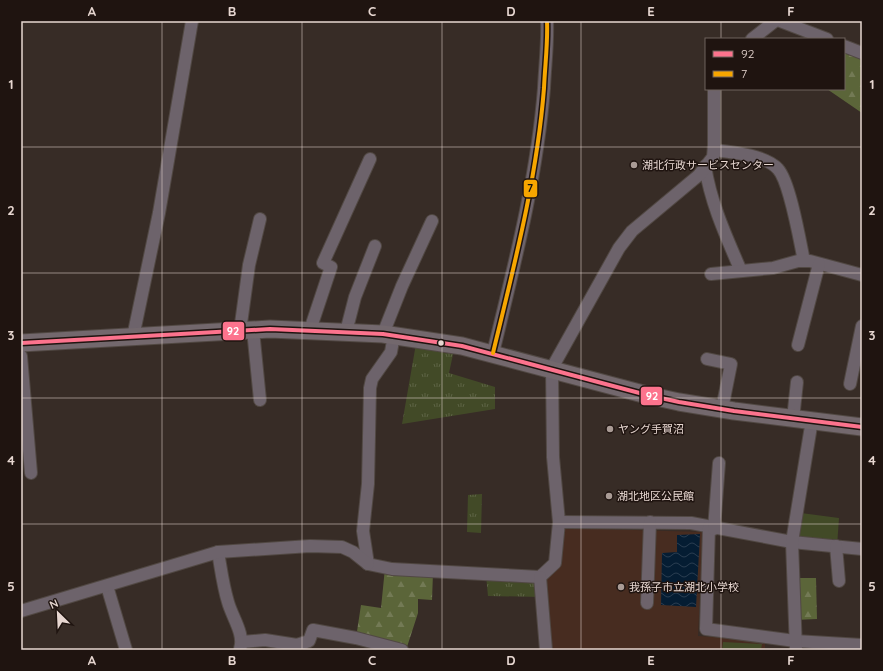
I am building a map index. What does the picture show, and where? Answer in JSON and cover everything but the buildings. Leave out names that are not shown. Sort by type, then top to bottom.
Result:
[{"type":"highway","points":[[21,343],[247,330],[310,330],[388,335],[462,346],[493,353],[647,395],[722,409],[862,427]]},
{"type":"street","points":[[133,337],[159,213],[192,21]]},
{"type":"street","points":[[493,353],[518,246],[540,132],[548,38],[547,21]]},
{"type":"street","points":[[753,38],[775,21]]},
{"type":"street","points":[[780,21],[824,38]]},
{"type":"street","points":[[845,46],[862,53]]},
{"type":"street","points":[[21,611],[218,552],[310,546],[342,547],[353,552],[368,564],[392,570],[540,577],[556,563],[559,522],[553,457],[552,368],[619,248],[632,231],[699,175],[713,157],[714,90]]},
{"type":"street","points":[[714,150],[742,153],[765,161],[778,168],[786,184],[804,261]]},
{"type":"street","points":[[310,330],[331,267],[323,263],[370,159]]},
{"type":"street","points":[[705,166],[709,192],[715,210],[741,271]]},
{"type":"street","points":[[260,219],[249,264],[247,330],[260,400]]},
{"type":"street","points":[[368,564],[363,532],[368,484],[370,388],[372,378],[391,352],[388,335],[402,286],[432,221]]},
{"type":"street","points":[[346,332],[355,297],[375,246]]},
{"type":"street","points":[[711,274],[773,268],[804,261],[862,275]]},
{"type":"street","points":[[798,344],[819,264]]},
{"type":"street","points":[[850,384],[849,365],[862,326]]},
{"type":"street","points":[[21,356],[31,473]]},
{"type":"street","points":[[707,359],[731,364],[722,409]]},
{"type":"street","points":[[793,419],[797,382]]},
{"type":"street","points":[[795,645],[792,542],[812,420]]},
{"type":"street","points":[[719,463],[712,528],[706,629],[795,645],[862,645]]},
{"type":"street","points":[[559,522],[690,523],[792,542],[862,549]]},
{"type":"street","points":[[646,603],[650,522]]},
{"type":"street","points":[[836,546],[839,581]]},
{"type":"street","points":[[218,552],[228,602],[241,646],[266,640],[297,645],[310,641],[313,630],[356,638],[386,648],[402,650]]},
{"type":"street","points":[[540,577],[546,650]]},
{"type":"street","points":[[107,586],[126,650]]},
{"type":"shaded area","name":"我孫子市立湖北小学校","points":[[563,528],[703,532],[698,636],[765,640],[765,650],[547,650],[540,577],[555,563]]},
{"type":"green space","points":[[845,51],[862,58],[862,113],[828,90],[845,90]]},
{"type":"green space","points":[[417,338],[455,345],[449,373],[495,387],[495,409],[402,424]]},
{"type":"green space","points":[[482,494],[481,533],[467,532],[468,495]]},
{"type":"green space","points":[[801,513],[839,518],[837,547],[792,542]]},
{"type":"green space","points":[[385,568],[433,573],[432,600],[418,599],[418,613],[406,650],[356,638],[361,605],[381,608]]},
{"type":"green space","points":[[486,575],[540,577],[542,597],[488,596]]},
{"type":"green space","points":[[792,578],[816,578],[817,619],[794,620]]},
{"type":"green space","points":[[723,642],[762,644],[761,650],[722,650]]},
{"type":"water","points":[[700,534],[696,607],[661,605],[662,553],[677,552],[677,535]]},
{"type":"transit line","name":"7","points":[[493,353],[524,222],[536,155],[544,88],[547,21]]},
{"type":"transit line","name":"92","points":[[21,343],[270,329],[383,334],[462,346],[647,395],[679,402],[734,411],[862,427]]},
{"type":"place","name":"湖北行政サービスセンター","points":[[634,165]]},
{"type":"place","name":"ヤング手賀沼","points":[[610,429]]},
{"type":"place","name":"湖北地区公民館","points":[[609,496]]},
{"type":"place","name":"我孫子市立湖北小学校","points":[[621,587]]}]
